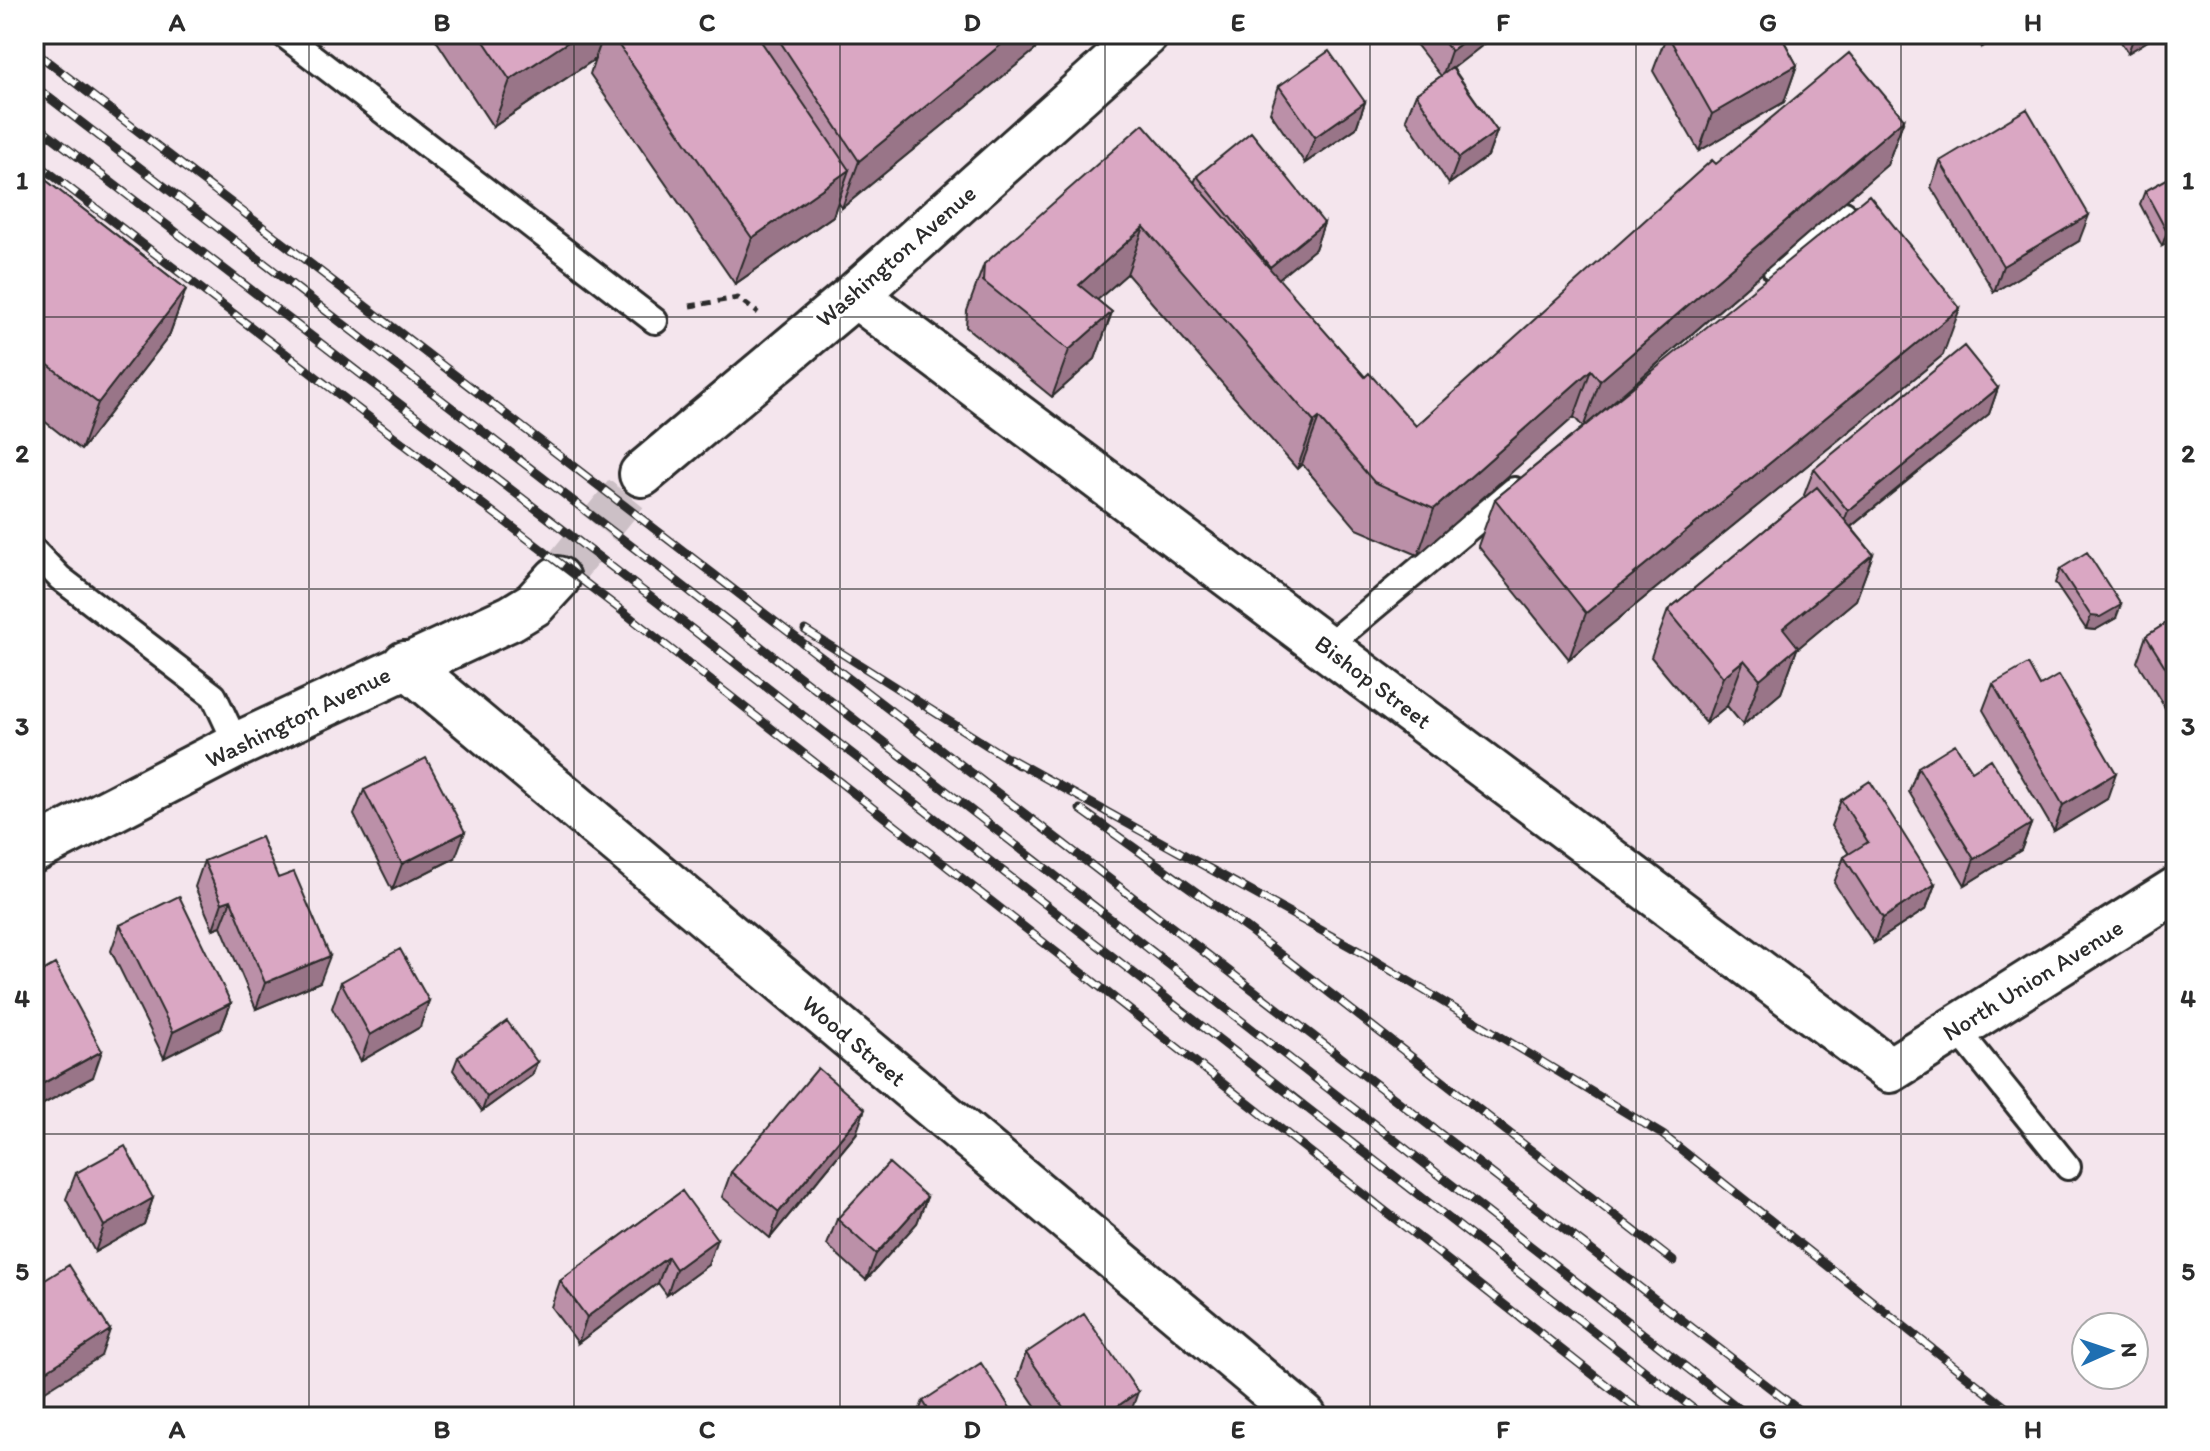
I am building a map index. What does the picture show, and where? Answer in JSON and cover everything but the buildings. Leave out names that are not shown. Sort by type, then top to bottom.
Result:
[{"type":"street","name":"Washington Avenue","points":[[642,474],[855,295],[1125,41]]},
{"type":"street","name":"Bishop Street","points":[[855,295],[1890,1070]]},
{"type":"street","name":"Washington Avenue","points":[[34,850],[237,745],[405,664],[511,618],[534,604],[557,579]]},
{"type":"street","name":"Wood Street","points":[[405,664],[1304,1417]]},
{"type":"street","name":"North Union Avenue","points":[[1890,1070],[2176,890]]},
{"type":"lane","points":[[283,34],[655,321]]},
{"type":"lane","points":[[1759,285],[1844,214]]},
{"type":"lane","points":[[1326,647],[1528,478]]},
{"type":"lane","points":[[34,551],[60,578],[214,696],[237,745]]},
{"type":"lane","points":[[1956,1028],[2068,1167]]},
{"type":"path","points":[[655,321],[701,301],[738,298],[762,316],[790,349]]},
{"type":"tunnel","points":[[557,579],[642,474]]},
{"type":"railway","points":[[34,51],[1808,1417]]},
{"type":"railway","points":[[34,86],[660,568],[1750,1417]]},
{"type":"railway","points":[[34,123],[643,591],[1704,1417]]},
{"type":"railway","points":[[34,161],[626,614],[1647,1417]]},
{"type":"railway","points":[[805,630],[1018,765]]},
{"type":"railway","points":[[1009,758],[1364,954],[1663,1135],[2018,1417]]},
{"type":"railway","points":[[1080,809],[1249,930],[1673,1261]]}]
